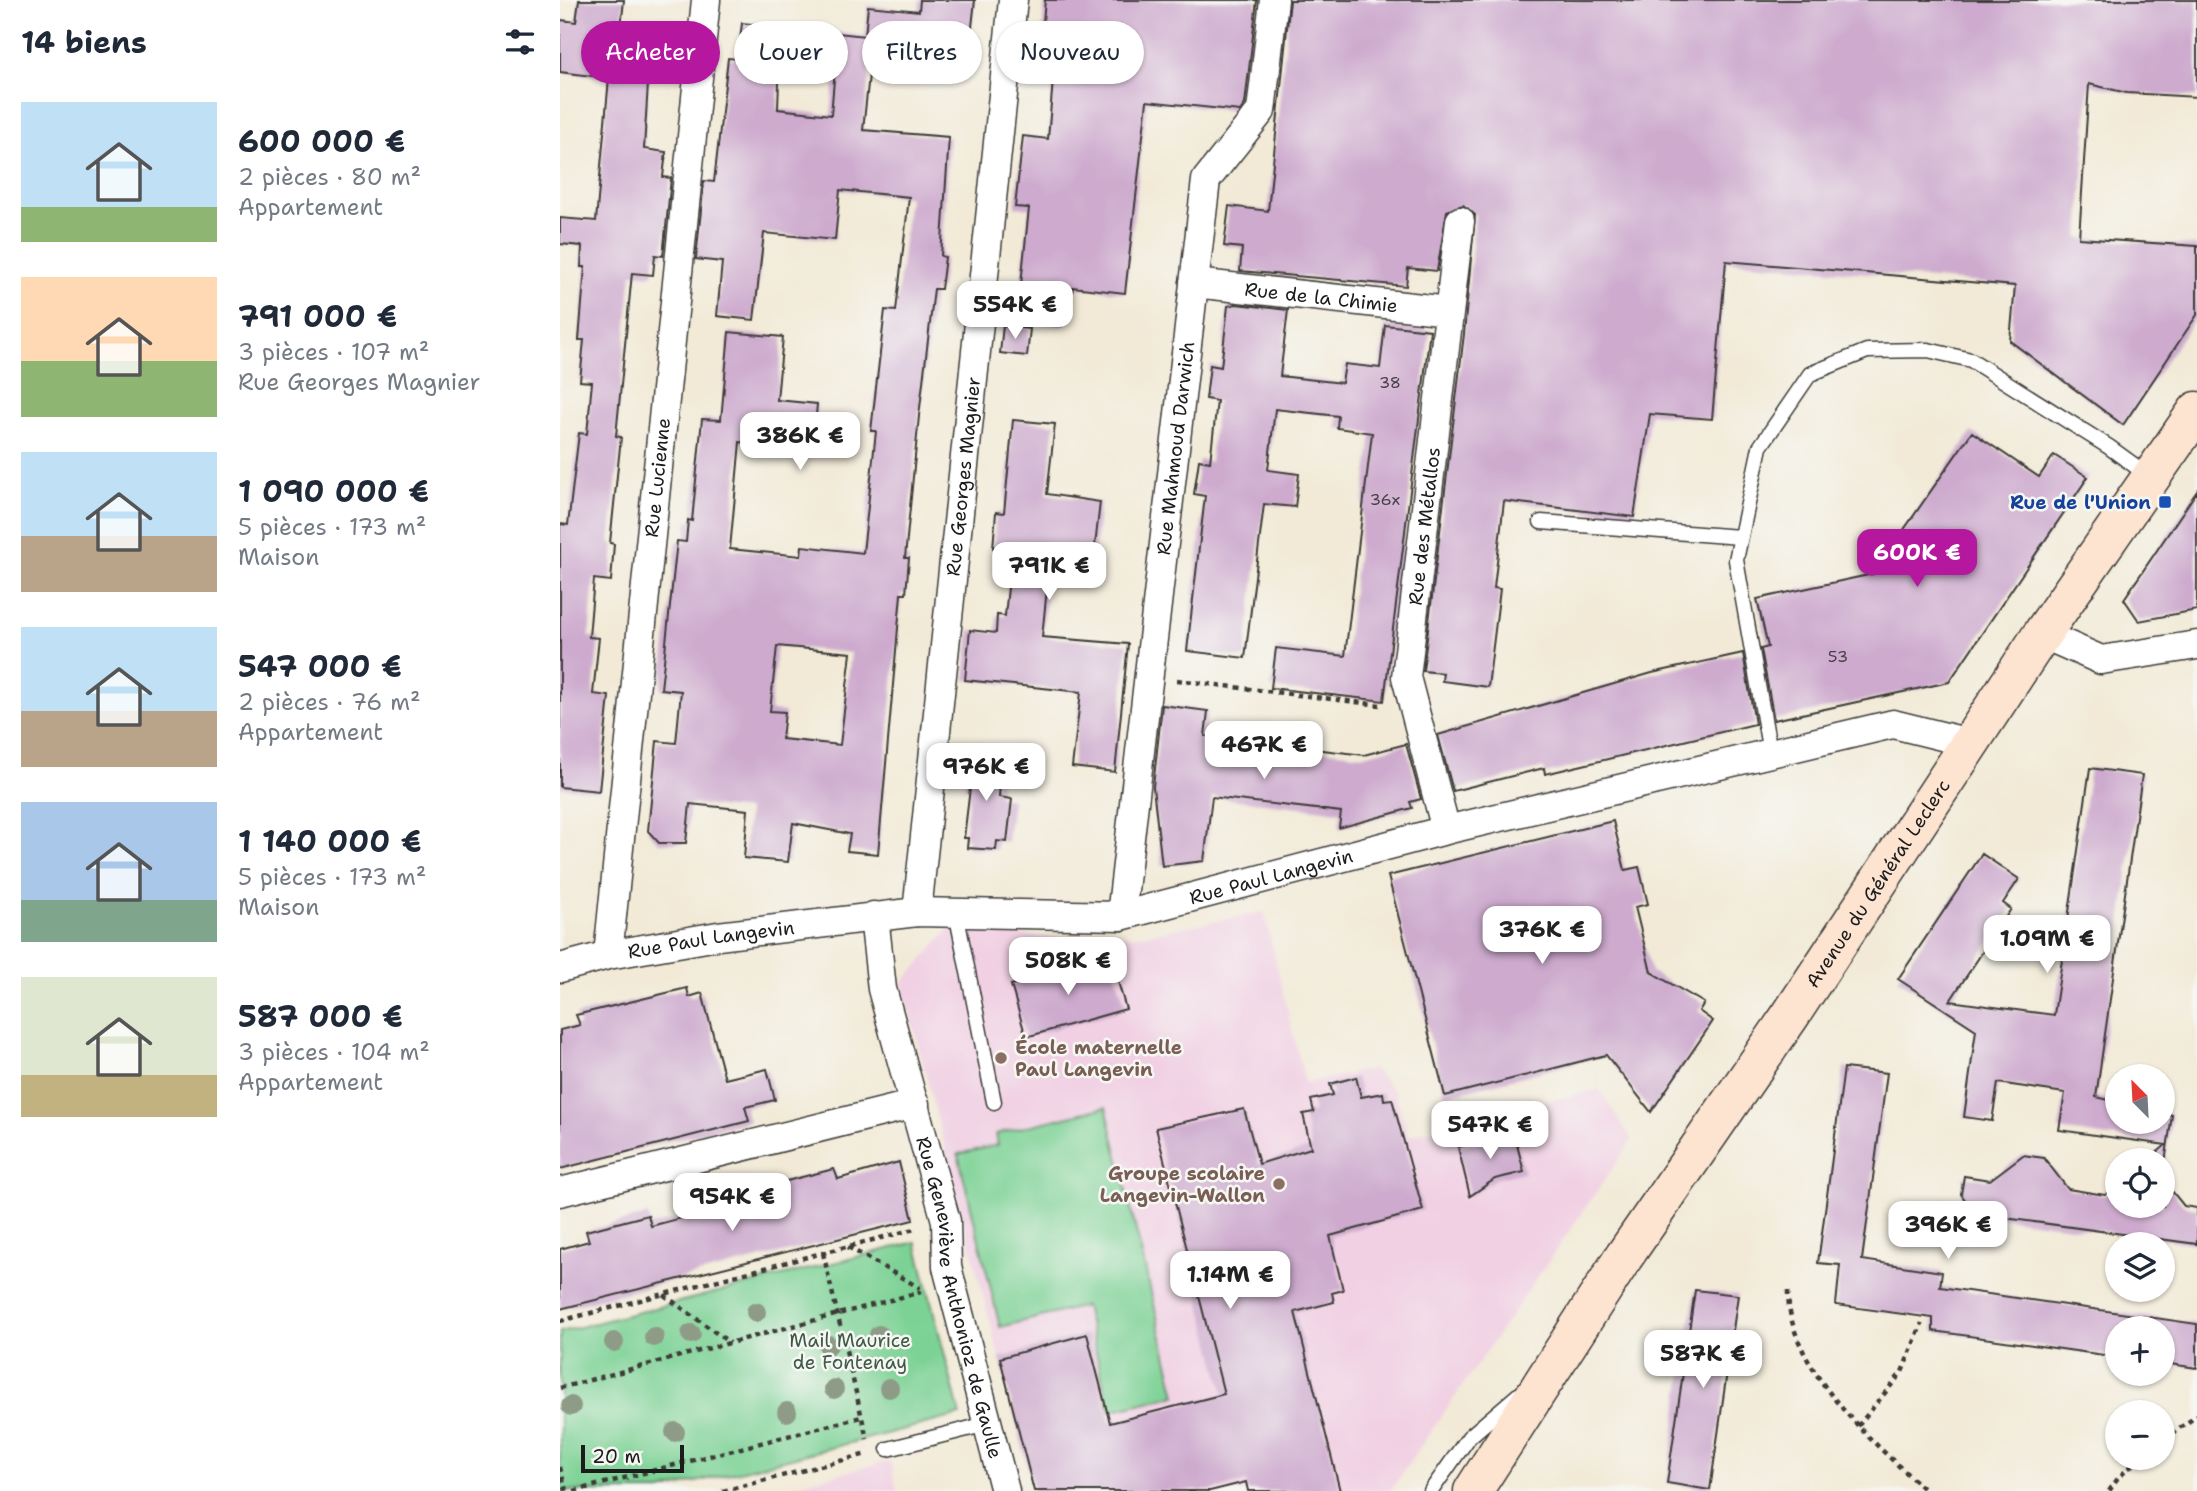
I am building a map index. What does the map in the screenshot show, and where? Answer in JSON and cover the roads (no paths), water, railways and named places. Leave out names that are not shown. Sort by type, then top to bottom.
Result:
[{"type":"main road","name":"Avenue du Général Leclerc","points":[[1473,1491],[1623,1258],[1790,1016],[2042,634],[2197,411]]},
{"type":"street","name":"Rue Lucienne","points":[[608,955],[706,0]]},
{"type":"street","name":"Rue Georges Magnier","points":[[917,912],[1013,0]]},
{"type":"street","name":"Rue Mahmoud Darwich","points":[[1121,916],[1206,180],[1261,111],[1274,0]]},
{"type":"street","name":"Rue des Métallos","points":[[1446,830],[1406,677],[1460,221]]},
{"type":"street","name":"Rue de la Chimie","points":[[1194,283],[1449,311]]},
{"type":"street","points":[[2042,634],[2101,660],[2197,645]]},
{"type":"street","name":"Rue Paul Langevin","points":[[560,968],[608,955],[718,936],[917,912],[1121,916],[1446,830],[1893,724],[1970,743]]},
{"type":"street","name":"Rue Geneviève Anthonioz de Gaulle","points":[[874,916],[882,989],[946,1221],[947,1268],[1005,1491]]},
{"type":"street","points":[[560,1192],[915,1104]]},
{"type":"lane","points":[[1770,753],[1736,560],[1760,447],[1810,374],[1867,351],[1928,350],[1971,360],[2109,447],[2150,477]]},
{"type":"lane","points":[[1541,522],[1740,537]]},
{"type":"lane","points":[[956,912],[994,1102]]},
{"type":"lane","name":"Avenue du Général Leclerc","points":[[1431,1491],[1469,1437],[1559,1359]]},
{"type":"lane","points":[[888,1449],[987,1424]]},
{"type":"place","name":"Rue de l'Union","points":[[2165,502]]},
{"type":"place","name":"École maternelle Paul Langevin","points":[[1001,1058]]},
{"type":"place","name":"Groupe scolaire Langevin-Wallon","points":[[1279,1184]]},
{"type":"park label","name":"Mail Maurice de Fontenay","points":[[850,1351]]}]
